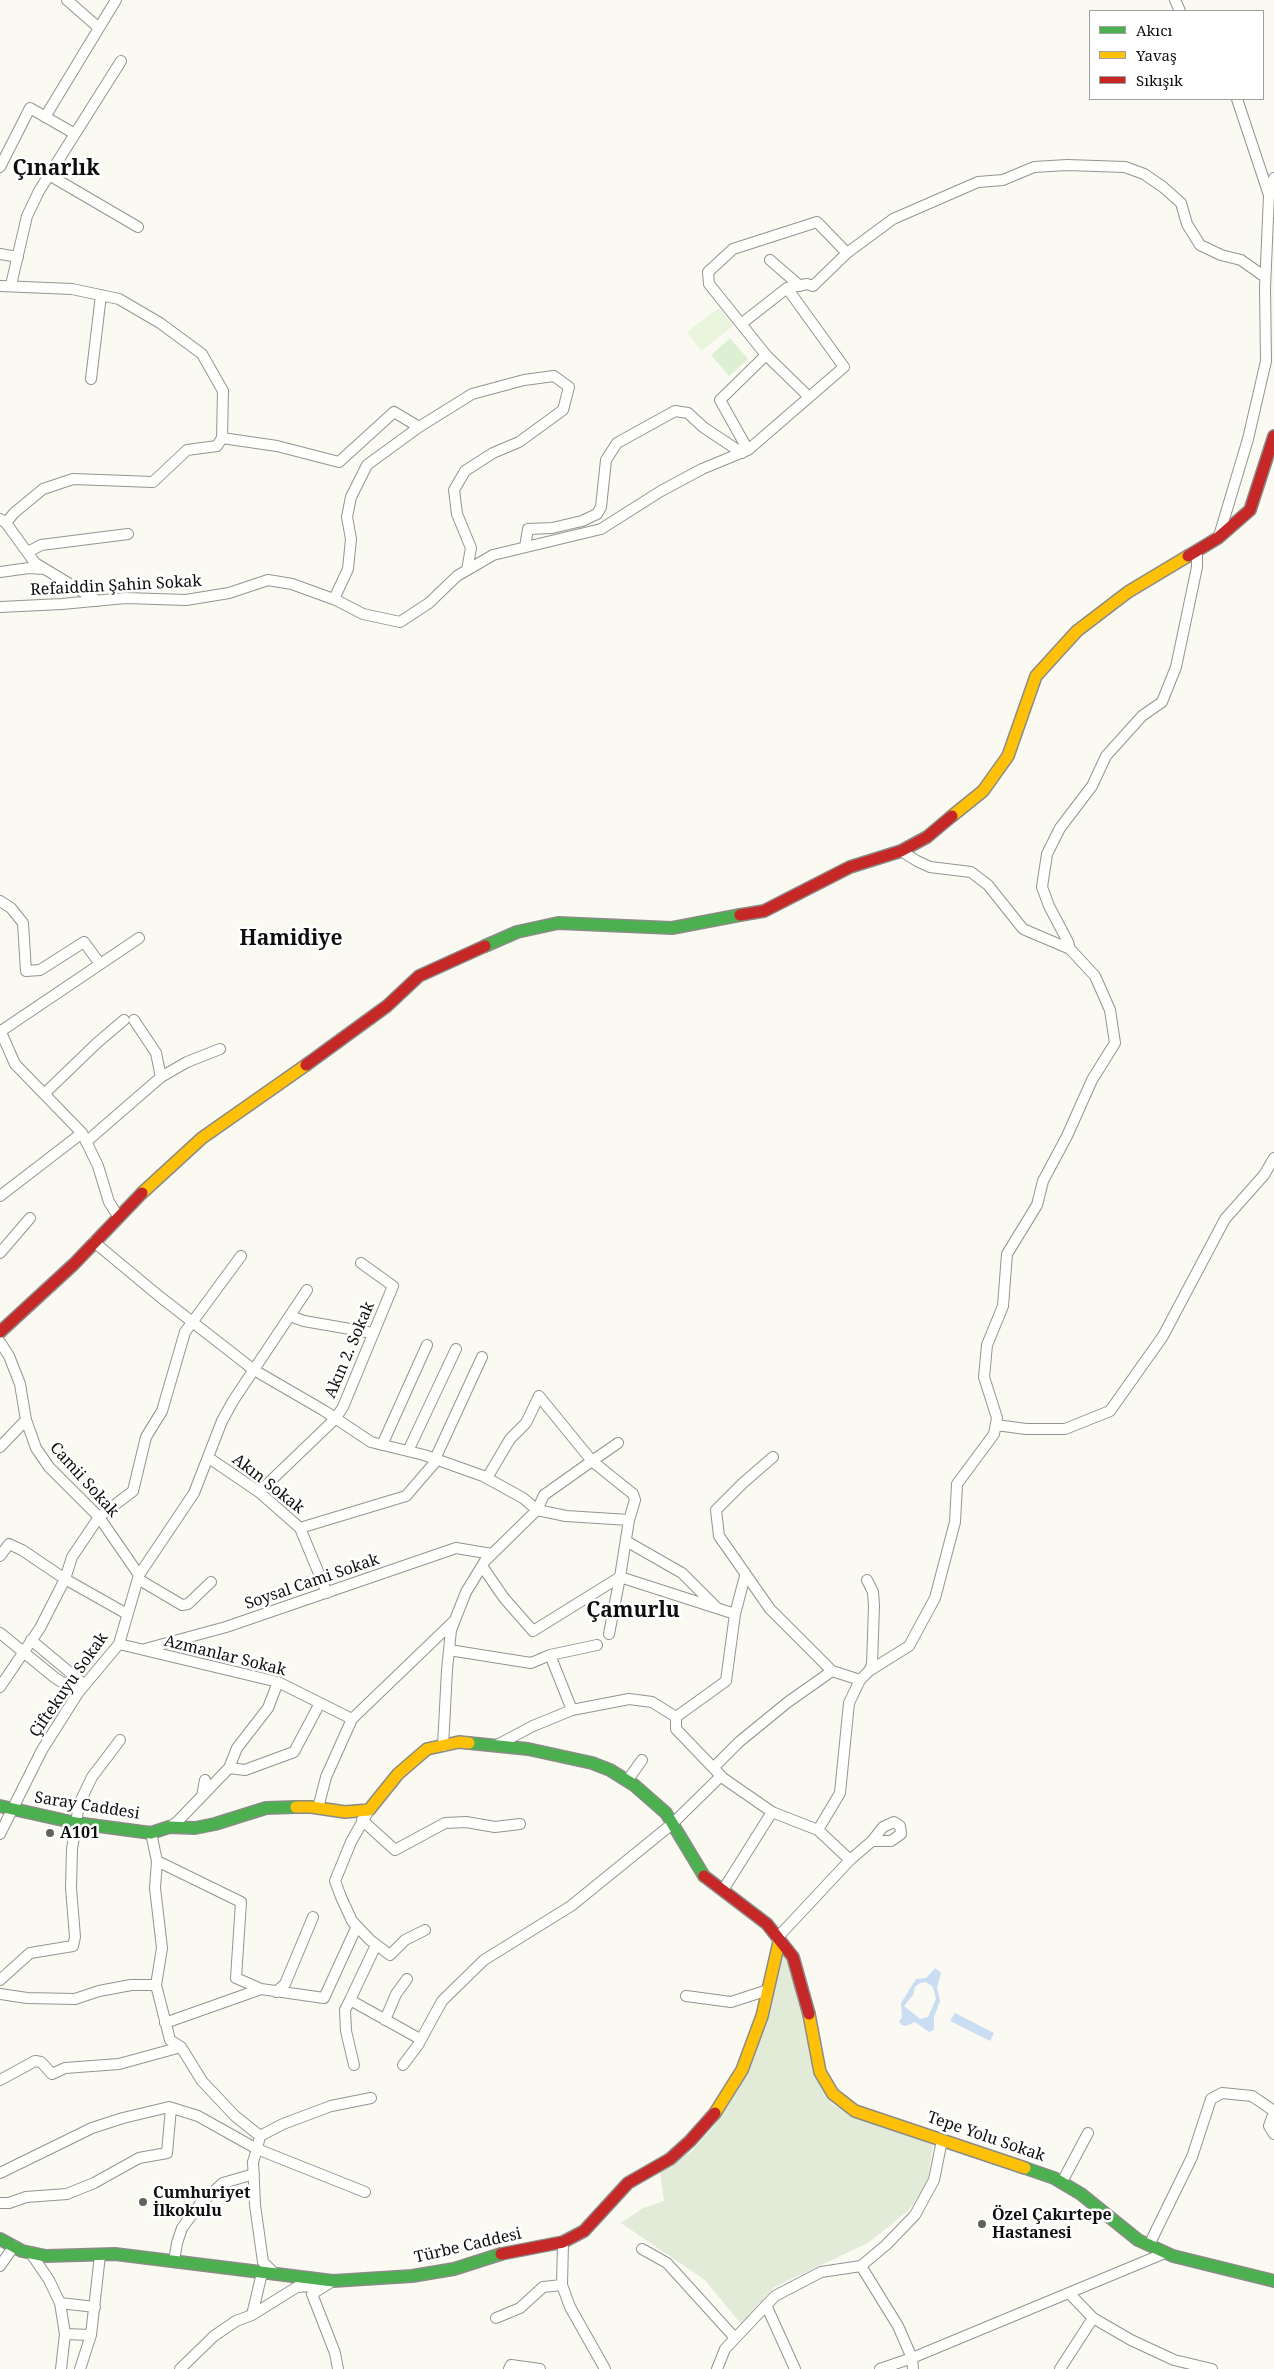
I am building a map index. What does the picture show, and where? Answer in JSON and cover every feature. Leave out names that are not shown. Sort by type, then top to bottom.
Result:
[{"type":"street","points":[[67,0],[98,28]]},
{"type":"street","points":[[44,117],[116,0]]},
{"type":"street","points":[[11,285],[28,216],[49,175],[121,61]]},
{"type":"street","points":[[1237,100],[1269,195]]},
{"type":"street","points":[[0,167],[3,152],[30,108],[75,134]]},
{"type":"street","points":[[741,324],[787,288],[813,286],[847,253],[893,219],[978,182],[1003,180],[1034,167],[1067,165],[1125,168],[1144,174],[1181,203],[1188,224],[1200,245],[1221,255],[1241,260],[1265,277]]},
{"type":"street","points":[[49,175],[138,227]]},
{"type":"street","points":[[1218,538],[1248,439],[1266,361],[1265,277],[1269,195],[1274,178]]},
{"type":"street","points":[[809,397],[766,355],[709,284],[708,272],[733,249],[817,222],[847,253]]},
{"type":"street","points":[[0,254],[18,257]]},
{"type":"street","points":[[770,260],[800,286]]},
{"type":"street","points":[[0,286],[72,289],[120,299],[160,323],[202,354],[223,391],[222,438],[217,446],[187,450],[153,482],[73,479],[43,489],[3,521],[35,562],[98,601]]},
{"type":"street","name":"Refaiddin Şahin Sokak","points":[[0,607],[125,598],[186,600],[229,593],[268,580],[292,584],[334,599],[363,614],[400,622],[429,603],[457,576],[493,555],[601,529],[662,491],[702,469],[745,451],[844,367],[787,288]]},
{"type":"street","points":[[91,379],[100,295]]},
{"type":"street","points":[[745,451],[720,400],[766,355]]},
{"type":"street","points":[[334,599],[348,569],[351,539],[347,517],[351,497],[367,465],[419,427],[472,394],[524,380],[554,376],[569,387],[563,410],[519,442],[493,452],[465,471],[454,490],[457,514],[471,548],[467,570]]},
{"type":"street","points":[[525,547],[528,529],[552,528],[582,521],[597,514],[601,507],[606,460],[617,443],[675,411],[688,413],[703,427],[745,451]]},
{"type":"street","points":[[222,438],[277,446],[339,462],[394,412],[419,427]]},
{"type":"street","points":[[0,1332],[74,1264],[118,1216],[202,1138],[379,1012],[419,976],[517,932],[558,923],[672,928],[764,911],[850,867],[901,851],[927,837],[983,791],[1008,756],[1036,676],[1077,631],[1128,592],[1218,538],[1250,510],[1274,436]]},
{"type":"street","points":[[28,552],[41,545],[128,534]]},
{"type":"street","points":[[1070,949],[1042,887],[1047,854],[1060,828],[1092,786],[1106,756],[1142,716],[1162,702],[1176,667],[1197,566],[1197,551]]},
{"type":"street","points":[[0,572],[29,568],[45,569]]},
{"type":"street","points":[[868,1671],[909,1646],[923,1624],[935,1598],[954,1522],[957,1484],[994,1434],[996,1425],[997,1418],[984,1377],[987,1345],[1003,1306],[1007,1254],[1037,1205],[1043,1182],[1067,1136],[1092,1080],[1115,1043],[1110,1010],[1095,976],[1070,949],[1023,929],[988,885],[972,872],[930,867],[901,851]]},
{"type":"street","points":[[0,900],[11,908],[23,923],[26,971],[40,970],[84,942],[100,964]]},
{"type":"street","points":[[118,1216],[109,1202],[98,1166],[84,1137],[15,1064],[3,1044],[0,1030],[140,938]]},
{"type":"street","points":[[44,1094],[96,1043],[129,1020],[156,1053],[161,1077]]},
{"type":"street","points":[[2,1191],[84,1137],[161,1077],[187,1062],[220,1049]]},
{"type":"street","points":[[996,1425],[1026,1429],[1065,1429],[1110,1411],[1164,1336],[1225,1218],[1264,1175],[1274,1158]]},
{"type":"street","points":[[0,1253],[30,1218]]},
{"type":"street","points":[[94,1242],[254,1370],[371,1442],[436,1459],[487,1478],[523,1498],[537,1510],[566,1516],[629,1520]]},
{"type":"street","points":[[0,1687],[31,1640],[65,1579],[72,1556],[98,1517],[133,1492],[146,1437],[162,1411],[185,1332],[241,1256]]},
{"type":"street","name":"Akın 2. Sokak","points":[[259,1492],[335,1419],[342,1407],[393,1286],[361,1263]]},
{"type":"street","name":"Çiftekuyu Sokak","points":[[0,1834],[42,1750],[81,1689],[119,1644],[138,1577],[194,1493],[226,1414],[307,1290]]},
{"type":"street","points":[[290,1316],[304,1322],[373,1333]]},
{"type":"street","name":"Camii Sokak","points":[[0,1342],[9,1356],[20,1384],[26,1420],[36,1448],[49,1466],[98,1517],[138,1577]]},
{"type":"street","points":[[382,1445],[427,1345]]},
{"type":"street","points":[[408,1451],[456,1349]]},
{"type":"street","points":[[300,1528],[406,1496],[436,1459],[482,1356]]},
{"type":"street","points":[[487,1478],[510,1439],[526,1422],[539,1396],[592,1461],[633,1494],[635,1500],[629,1520],[609,1634]]},
{"type":"street","points":[[0,1447],[26,1420]]},
{"type":"street","points":[[444,1746],[449,1650],[452,1630],[466,1592],[492,1554],[537,1510],[544,1494],[618,1443]]},
{"type":"street","points":[[773,1457],[716,1510],[719,1536],[745,1576],[770,1609],[832,1671],[860,1680]]},
{"type":"street","name":"Akın Sokak","points":[[209,1458],[259,1492],[300,1528],[327,1592]]},
{"type":"street","points":[[626,1542],[682,1573],[717,1608]]},
{"type":"street","points":[[0,1556],[9,1544],[29,1554],[65,1579],[128,1614]]},
{"type":"street","name":"Soysal Cami Sokak","points":[[141,1650],[226,1628],[456,1548],[492,1554]]},
{"type":"street","points":[[482,1566],[504,1598],[533,1631],[569,1611],[620,1578]]},
{"type":"street","points":[[676,1717],[726,1681],[735,1614],[745,1576]]},
{"type":"street","points":[[138,1577],[182,1605],[188,1604],[211,1582]]},
{"type":"street","points":[[620,1578],[735,1614]]},
{"type":"street","points":[[818,1830],[840,1793],[849,1703],[860,1680],[872,1665],[874,1606],[873,1592],[866,1580]]},
{"type":"street","points":[[318,1808],[326,1777],[352,1719],[456,1618]]},
{"type":"street","points":[[2,1638],[54,1677],[81,1689]]},
{"type":"street","points":[[31,1640],[81,1689]]},
{"type":"street","name":"Azmanlar Sokak","points":[[119,1644],[278,1682],[352,1719]]},
{"type":"street","points":[[449,1650],[531,1663],[550,1655],[597,1645]]},
{"type":"street","points":[[550,1655],[572,1710]]},
{"type":"street","points":[[714,1767],[739,1742],[788,1702],[832,1671]]},
{"type":"street","points":[[168,1828],[178,1821],[229,1768],[237,1748],[268,1708],[278,1682]]},
{"type":"street","points":[[497,1744],[533,1726],[572,1710],[630,1699],[652,1702],[676,1717]]},
{"type":"street","points":[[229,1768],[245,1770],[294,1752],[320,1703]]},
{"type":"street","points":[[676,1717],[676,1729],[714,1767],[720,1776],[772,1812],[818,1830],[850,1860]]},
{"type":"street","points":[[0,1980],[30,1953],[73,1946],[75,1937],[71,1888],[72,1849],[80,1804],[92,1777],[120,1740]]},
{"type":"street","points":[[425,1930],[406,1940],[390,1955],[376,1945],[352,1921],[335,1881],[366,1815],[398,1774],[427,1749],[459,1742],[528,1748],[610,1770],[634,1785],[666,1813],[700,1873],[767,1924],[778,1940],[850,1860],[872,1841]]},
{"type":"street","points":[[627,1781],[642,1760]]},
{"type":"street","points":[[403,2065],[418,2045],[420,2038],[442,2000],[484,1960],[571,1906],[672,1824],[720,1776]]},
{"type":"street","points":[[202,1796],[206,1780]]},
{"type":"street","name":"Saray Caddesi","points":[[0,1806],[76,1823],[151,1833],[168,1828],[195,1828],[215,1824],[266,1808],[318,1808],[366,1815]]},
{"type":"street","points":[[723,1890],[772,1812]]},
{"type":"street","points":[[366,1815],[395,1850],[445,1823],[466,1822],[495,1827],[520,1824]]},
{"type":"street","points":[[151,1833],[158,1861],[155,1888],[162,1948],[156,1984],[170,2040],[181,2047],[202,2081],[236,2116],[260,2136]]},
{"type":"street","points":[[158,1861],[241,1902],[236,1978],[261,1989],[324,1998],[356,1926]]},
{"type":"street","points":[[276,1992],[285,1984],[313,1916]]},
{"type":"street","name":"Türbe Caddesi","points":[[0,2239],[30,2252],[46,2256],[100,2255],[174,2261],[333,2282],[412,2276],[454,2269],[515,2250],[563,2242],[584,2231],[628,2183],[670,2159],[712,2118],[742,2070],[762,2016],[778,1940]]},
{"type":"street","name":"Tepe Yolu Sokak","points":[[778,1940],[793,1957],[806,1998],[820,2072],[833,2094],[855,2111],[1054,2178],[1081,2194],[1138,2240],[1165,2253],[1274,2281]]},
{"type":"street","points":[[354,2065],[346,2031],[345,2010],[376,1945]]},
{"type":"street","points":[[385,2020],[396,1994],[407,1979]]},
{"type":"street","points":[[0,1994],[28,1998],[76,1998],[131,1985],[156,1984]]},
{"type":"street","points":[[165,2023],[261,1989]]},
{"type":"street","points":[[686,1996],[731,2002],[768,1990]]},
{"type":"street","points":[[350,2000],[420,2038]]},
{"type":"street","points":[[0,2080],[35,2061],[41,2062],[52,2074],[65,2068],[119,2064],[181,2047]]},
{"type":"street","points":[[1149,2246],[1192,2157],[1211,2099],[1222,2093],[1252,2096],[1274,2111],[1269,2126],[1274,2134]]},
{"type":"street","points":[[260,2136],[283,2124],[331,2106],[371,2098]]},
{"type":"street","points":[[0,2203],[10,2203],[26,2197],[67,2194],[94,2183],[138,2158],[167,2153],[171,2108]]},
{"type":"street","points":[[0,2173],[92,2128],[123,2118],[171,2108],[198,2116],[257,2150],[365,2192]]},
{"type":"street","points":[[1062,2182],[1088,2133]]},
{"type":"street","points":[[260,2136],[253,2162],[255,2205],[263,2262],[276,2274]]},
{"type":"street","points":[[717,2369],[725,2349],[775,2296],[821,2272],[861,2266],[915,2215],[934,2180],[942,2140]]},
{"type":"street","points":[[174,2261],[182,2228],[200,2204],[222,2183],[254,2174]]},
{"type":"street","points":[[563,2242],[562,2285],[570,2307],[605,2369]]},
{"type":"street","points":[[0,2266],[14,2246]]},
{"type":"street","points":[[642,2248],[666,2264],[735,2338]]},
{"type":"street","points":[[30,2252],[49,2280],[60,2303],[64,2334],[61,2369]]},
{"type":"street","points":[[880,2369],[912,2358],[1165,2253]]},
{"type":"street","points":[[80,2369],[91,2335],[100,2255]]},
{"type":"street","points":[[861,2266],[898,2326],[912,2358],[913,2369]]},
{"type":"street","points":[[252,2315],[262,2272]]},
{"type":"street","points":[[180,2369],[214,2336],[236,2321],[252,2315],[297,2287],[318,2287],[333,2282]]},
{"type":"street","points":[[333,2282],[312,2294],[332,2344],[338,2369]]},
{"type":"street","points":[[496,2318],[520,2308],[543,2286],[562,2285]]},
{"type":"street","points":[[1069,2293],[1093,2318],[1174,2360],[1212,2369]]},
{"type":"street","points":[[60,2303],[95,2307]]},
{"type":"street","points":[[766,2305],[795,2369]]},
{"type":"street","points":[[1060,2369],[1093,2318]]},
{"type":"street","points":[[64,2334],[91,2335]]},
{"type":"street","points":[[1169,2369],[1174,2360]]},
{"type":"street","points":[[509,2369],[511,2365],[540,2369]]},
{"type":"green space","points":[[719,308],[733,326],[701,351],[687,332]]},
{"type":"green space","points":[[730,338],[748,359],[729,376],[711,355]]},
{"type":"green space","points":[[783,1954],[790,1967],[805,2018],[814,2073],[832,2104],[857,2117],[933,2145],[927,2184],[909,2210],[868,2243],[774,2287],[741,2324],[705,2280],[621,2223],[643,2208],[664,2201],[660,2172],[692,2151],[716,2124]]},
{"type":"water","points":[[935,1968],[941,1973],[937,1987],[940,2001],[934,2017],[934,2030],[929,2032],[915,2022],[906,2026],[899,2022],[902,2017],[901,2003],[916,1979],[926,1978]],"holes":[[[926,1982],[933,1987],[936,1999],[928,2017],[920,2019],[904,2006],[913,1995],[915,1987],[920,1983]]]},
{"type":"water","points":[[955,2013],[994,2033],[990,2041],[950,2021]]},
{"type":"traffic: fast","points":[[485,946],[517,932],[558,923],[672,928],[740,915]]},
{"type":"traffic: fast","points":[[469,1743],[528,1749],[592,1763],[610,1770],[634,1785],[666,1813],[704,1876]]},
{"type":"traffic: fast","points":[[0,1806],[76,1823],[151,1833],[169,1827],[195,1828],[215,1824],[266,1808],[296,1807]]},
{"type":"traffic: fast","points":[[1025,2168],[1054,2178],[1081,2194],[1138,2240],[1173,2256],[1274,2281]]},
{"type":"traffic: fast","points":[[0,2239],[22,2251],[46,2256],[115,2254],[333,2281],[412,2276],[454,2269],[501,2254]]},
{"type":"traffic: slow","points":[[952,816],[983,791],[1008,756],[1036,676],[1077,631],[1128,592],[1188,556]]},
{"type":"traffic: slow","points":[[142,1193],[202,1138],[306,1065]]},
{"type":"traffic: slow","points":[[296,1807],[311,1807],[345,1812],[369,1810],[398,1774],[427,1749],[459,1742],[469,1743]]},
{"type":"traffic: slow","points":[[715,2113],[742,2070],[762,2016],[779,1942]]},
{"type":"traffic: slow","points":[[809,2014],[820,2072],[833,2094],[855,2111],[1025,2168]]},
{"type":"traffic: jam","points":[[1188,556],[1218,538],[1250,510],[1274,436]]},
{"type":"traffic: jam","points":[[740,915],[764,911],[850,867],[901,851],[927,837],[952,816]]},
{"type":"traffic: jam","points":[[306,1065],[387,1006],[419,976],[485,946]]},
{"type":"traffic: jam","points":[[0,1332],[74,1264],[142,1193]]},
{"type":"traffic: jam","points":[[704,1876],[767,1924],[793,1957],[809,2014]]},
{"type":"traffic: jam","points":[[501,2254],[563,2242],[584,2231],[628,2183],[670,2159],[690,2141],[715,2113]]},
{"type":"place","name":"A101","points":[[50,1833]]},
{"type":"place","name":"Cumhuriyet İlkokulu","points":[[143,2202]]},
{"type":"place","name":"Özel Çakırtepe Hastanesi","points":[[982,2224]]},
{"type":"district","name":"Çınarlık","points":[[56,169]]},
{"type":"district","name":"Hamidiye","points":[[291,939]]},
{"type":"district","name":"Çamurlu","points":[[633,1611]]}]
